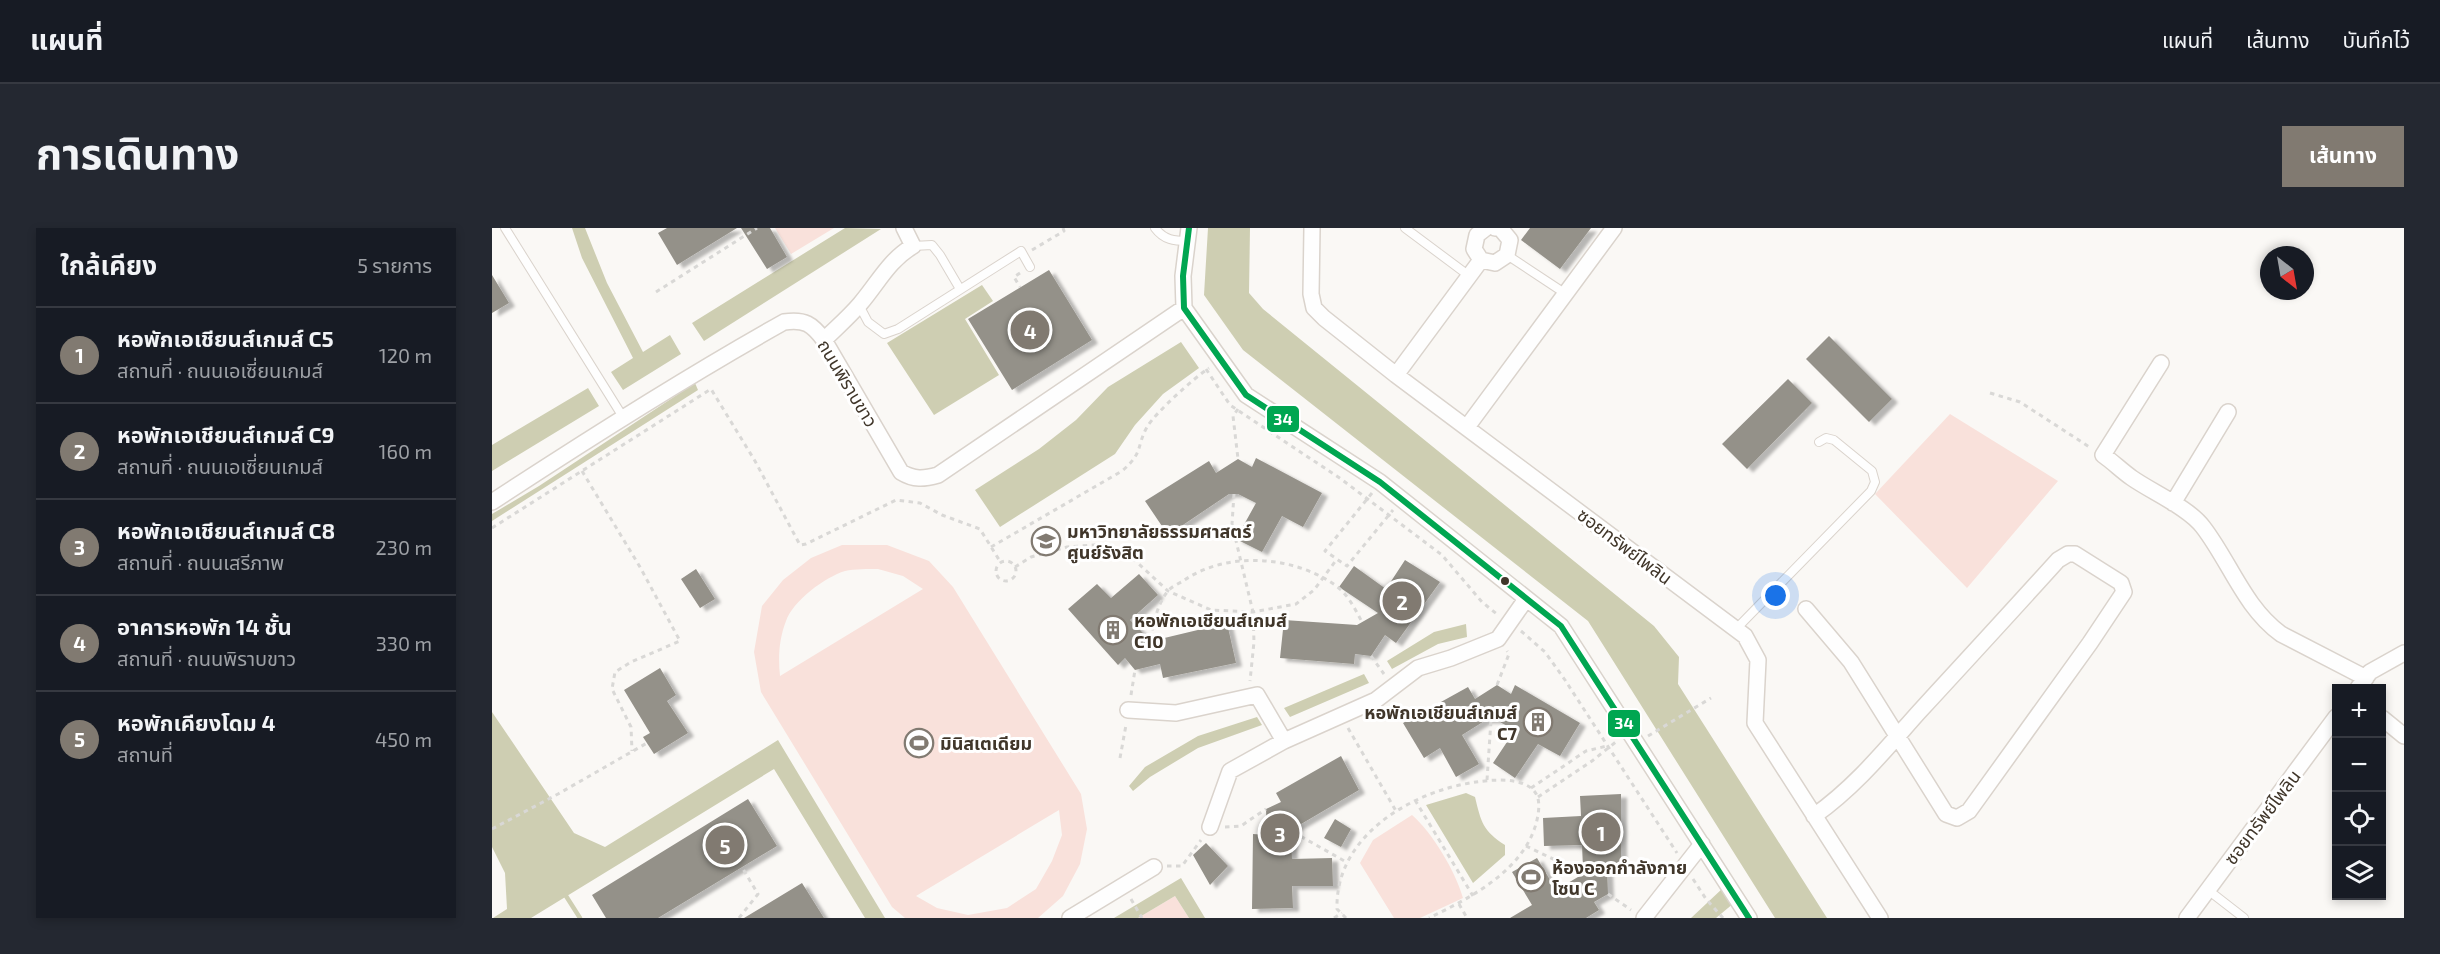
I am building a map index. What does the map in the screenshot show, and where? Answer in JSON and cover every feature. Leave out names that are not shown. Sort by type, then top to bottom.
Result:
[{"type":"street","points":[[824,340],[859,305],[889,264],[913,246],[904,228]]},
{"type":"street","name":"ซอยทรัพย์ไพลิน","points":[[1312,228],[1311,294],[1314,308],[1396,375],[1745,636],[1758,660],[1755,723],[1880,918]]},
{"type":"street","points":[[1477,230],[1474,249],[1481,260],[1495,263],[1507,255],[1510,240],[1500,228],[1495,228]]},
{"type":"street","points":[[1467,428],[1614,228]]},
{"type":"street","points":[[1188,234],[1183,276],[1184,308],[1246,394],[1380,482],[1561,626],[1749,918]]},
{"type":"street","points":[[1396,375],[1481,260]]},
{"type":"street","name":"ถนนพิราบขาว","points":[[492,502],[623,417],[784,322],[799,320],[814,328],[824,340],[901,472],[909,477],[922,479],[938,475],[1184,308]]},
{"type":"street","points":[[2161,363],[2103,455],[2202,526],[2241,589],[2270,626],[2286,637],[2362,683],[2370,672],[2404,653]]},
{"type":"street","points":[[2173,503],[2228,412]]},
{"type":"street","points":[[1806,609],[1851,662],[1897,736],[1946,814],[1957,818],[1969,811],[2124,592],[2121,583],[2075,554],[2068,554],[2058,560],[1897,736],[1864,775],[1814,816]]},
{"type":"street","points":[[1210,827],[1230,771],[1284,741],[1376,700],[1418,668],[1451,658],[1498,639],[1526,599]]},
{"type":"street","points":[[1128,710],[1176,713],[1257,695],[1284,741]]},
{"type":"street","points":[[2386,721],[2404,736]]},
{"type":"street","name":"ซอยทรัพย์ไพลิน","points":[[2187,918],[2332,724]]},
{"type":"street","points":[[1639,915],[1685,866],[1702,844]]},
{"type":"street","points":[[1070,918],[1154,867]]},
{"type":"lane","points":[[505,228],[623,417]]},
{"type":"lane","points":[[1155,228],[1160,235],[1173,242],[1188,234]]},
{"type":"lane","points":[[1405,228],[1468,275]]},
{"type":"lane","points":[[913,246],[932,245],[960,289]]},
{"type":"lane","points":[[859,305],[868,322],[885,334],[898,329],[1021,251],[1030,267]]},
{"type":"lane","points":[[1507,255],[1566,294]]},
{"type":"lane","points":[[1736,629],[1871,490],[1875,482],[1872,471],[1834,440],[1826,438],[1819,442]]},
{"type":"lane","points":[[2208,890],[2244,918]]},
{"type":"path","points":[[656,292],[757,228]]},
{"type":"path","points":[[1023,255],[1064,231],[1062,228]]},
{"type":"path","points":[[1020,287],[1014,277],[1030,267]]},
{"type":"path","points":[[991,547],[1122,471],[1139,454],[1147,427],[1206,369],[1221,361]]},
{"type":"path","points":[[1206,369],[1230,405],[1367,499],[1442,555],[1482,602],[1545,652],[1609,746],[1706,899],[1723,918]]},
{"type":"path","points":[[492,528],[717,385]]},
{"type":"path","points":[[711,389],[755,461],[800,545],[896,500],[920,503],[942,515],[980,529],[1001,563]]},
{"type":"path","points":[[1990,393],[2020,402],[2103,455]]},
{"type":"path","points":[[1238,459],[1233,416],[1246,394]]},
{"type":"path","points":[[582,471],[640,567],[680,641],[631,662],[615,672],[612,689],[631,727],[632,751]]},
{"type":"path","points":[[1380,482],[1325,551],[1347,566],[1401,499]]},
{"type":"path","points":[[1234,494],[1232,524],[1253,612],[1254,642],[1249,697]]},
{"type":"path","points":[[1015,567],[1031,557],[1067,547],[1108,544],[1126,553],[1168,591],[1211,610],[1253,612],[1296,604],[1314,590],[1337,559]]},
{"type":"path","points":[[1150,639],[1156,614],[1168,591],[1196,572],[1222,563],[1262,560],[1294,566],[1336,586],[1351,602],[1362,622]]},
{"type":"path","points":[[1011,562],[1015,567],[1014,578],[1005,581],[999,578],[996,572],[1001,563],[1011,562]]},
{"type":"path","points":[[1497,685],[1509,654],[1498,639]]},
{"type":"path","points":[[1371,656],[1393,687]]},
{"type":"path","points":[[1654,732],[1711,698]]},
{"type":"path","points":[[1341,716],[1396,811]]},
{"type":"path","points":[[1487,780],[1491,720]]},
{"type":"path","points":[[1642,728],[1648,736]]},
{"type":"path","points":[[492,829],[558,794],[646,742]]},
{"type":"path","points":[[1531,788],[1586,751],[1609,746]]},
{"type":"path","points":[[1538,797],[1592,761],[1609,746]]},
{"type":"path","points":[[1346,918],[1337,909],[1337,895],[1348,862],[1362,840],[1378,823],[1414,800],[1435,790],[1487,780],[1524,783],[1531,788],[1540,804],[1537,823],[1526,846],[1497,879],[1473,896],[1429,918]]},
{"type":"path","points":[[1414,800],[1473,896]]},
{"type":"path","points":[[1182,866],[1210,827],[1241,826],[1266,809]]},
{"type":"path","points":[[1293,832],[1348,862]]},
{"type":"path","points":[[1526,846],[1581,872]]},
{"type":"path","points":[[740,918],[758,894],[742,869]]},
{"type":"path","points":[[1608,894],[1639,915]]},
{"type":"path","points":[[1130,897],[1142,917]]},
{"type":"path","points":[[1459,904],[1467,918]]},
{"type":"path","points":[[1334,918],[1342,913]]},
{"type":"shaded area","points":[[572,228],[585,228],[607,283],[643,352],[670,335],[681,354],[623,390],[611,372],[633,358],[582,258]]},
{"type":"shaded area","points":[[775,228],[834,228],[791,254]]},
{"type":"shaded area","points":[[845,228],[881,229],[704,341],[692,323]]},
{"type":"shaded area","points":[[1208,228],[1250,228],[1249,293],[1263,309],[1654,626],[1679,657],[1678,684],[1827,918],[1775,918],[1588,621],[1243,350],[1204,295]]},
{"type":"shaded area","points":[[982,285],[993,301],[965,319],[999,375],[934,415],[887,343]]},
{"type":"shaded area","points":[[1181,342],[1199,368],[1163,394],[1135,425],[1115,454],[1000,527],[975,490],[1039,449],[1076,420],[1108,387]]},
{"type":"shaded area","points":[[695,383],[698,390],[492,521],[492,514],[539,486]]},
{"type":"shaded area","points":[[588,388],[599,406],[492,471],[492,445]]},
{"type":"shaded area","points":[[1950,414],[2058,481],[1967,588],[1875,494]]},
{"type":"shaded area","name":"มินิสเตเดียม","points":[[842,545],[887,545],[929,561],[953,587],[1081,794],[1087,829],[1080,864],[1063,896],[1038,918],[905,918],[892,907],[761,692],[754,652],[762,606],[783,580],[811,558]],"holes":[[[878,569],[903,576],[923,589],[780,676],[779,655],[782,635],[790,613],[802,598],[819,584],[837,574],[849,570]],[[1059,810],[1062,835],[1052,861],[1036,889],[1007,908],[968,915],[937,908],[916,896]]]},
{"type":"shaded area","points":[[1466,624],[1467,637],[1438,644],[1392,669],[1387,661],[1434,632]]},
{"type":"shaded area","points":[[1364,674],[1369,683],[1290,717],[1284,708]]},
{"type":"shaded area","points":[[492,712],[574,833],[605,847],[778,740],[885,918],[865,918],[774,769],[531,918],[493,918],[507,909],[505,873],[492,847]]},
{"type":"shaded area","points":[[1257,717],[1262,725],[1198,748],[1150,777],[1133,791],[1129,786],[1145,767],[1198,736]]},
{"type":"shaded area","points":[[1466,793],[1475,797],[1481,819],[1487,830],[1505,845],[1505,855],[1473,883],[1426,805]]},
{"type":"shaded area","points":[[1412,815],[1420,822],[1442,853],[1455,876],[1463,898],[1420,918],[1394,918],[1360,863],[1373,840]]},
{"type":"shaded area","points":[[1181,878],[1205,918],[1189,918],[1175,896],[1138,918],[1114,918]]},
{"type":"shaded area","points":[[1723,888],[1734,903],[1716,918],[1691,918]]},
{"type":"shaded area","points":[[1175,896],[1189,918],[1138,918]]},
{"type":"building","points":[[667,228],[737,228],[677,265],[658,233]]},
{"type":"building","points":[[741,228],[770,228],[787,257],[767,269]]},
{"type":"building","points":[[1530,228],[1591,228],[1560,269],[1521,240]]},
{"type":"building","points":[[1049,270],[1092,340],[1012,390],[968,319]]},
{"type":"building","points":[[492,275],[509,303],[492,313]]},
{"type":"building","points":[[1829,336],[1892,399],[1869,422],[1806,359]]},
{"type":"building","points":[[1788,379],[1812,403],[1747,469],[1722,444]]},
{"type":"building","points":[[1256,458],[1322,493],[1303,527],[1282,516],[1262,552],[1236,539],[1256,503],[1238,494],[1229,494],[1168,535],[1145,501],[1209,461],[1216,473],[1238,459],[1252,467]]},
{"type":"building","points":[[1405,560],[1440,582],[1396,643],[1385,635],[1371,656],[1355,654],[1354,664],[1280,658],[1284,620],[1357,625],[1378,613],[1339,587],[1354,566],[1386,589]]},
{"type":"building","points":[[696,569],[715,599],[700,608],[681,579]]},
{"type":"building","name":"หอพักเอเชียนส์เกมส์ C10","points":[[1139,574],[1158,595],[1130,620],[1147,637],[1156,640],[1227,623],[1236,663],[1163,678],[1160,664],[1135,670],[1125,658],[1118,665],[1068,609],[1097,584],[1111,598]]},
{"type":"building","points":[[660,668],[676,695],[667,701],[688,733],[654,754],[643,737],[650,733],[624,690]]},
{"type":"building","name":"หอพักเอเชียนส์เกมส์ C7","points":[[1497,685],[1511,694],[1515,685],[1580,723],[1560,756],[1538,744],[1515,778],[1493,763],[1515,730],[1496,720],[1486,720],[1462,735],[1479,764],[1456,777],[1440,748],[1424,758],[1403,723],[1468,687],[1475,699]]},
{"type":"building","points":[[1341,756],[1359,790],[1296,827],[1291,836],[1292,859],[1332,858],[1333,886],[1292,886],[1293,908],[1252,909],[1253,834],[1267,835],[1266,809],[1281,802],[1276,793]]},
{"type":"building","points":[[1621,794],[1621,869],[1607,869],[1608,894],[1594,902],[1599,910],[1586,918],[1510,918],[1532,905],[1512,872],[1537,858],[1556,890],[1578,877],[1583,868],[1582,845],[1544,846],[1543,818],[1581,816],[1580,796]]},
{"type":"building","points":[[748,799],[777,846],[658,918],[606,918],[592,895]]},
{"type":"building","points":[[1335,819],[1351,829],[1341,847],[1324,838]]},
{"type":"building","points":[[1206,843],[1228,866],[1210,885],[1193,855]]},
{"type":"building","points":[[802,883],[824,918],[744,918]]},
{"type":"waterway","points":[[566,896],[580,918]]},
{"type":"transit line","name":"34","points":[[1189,228],[1183,276],[1184,308],[1246,395],[1380,482],[1561,626],[1749,918]]},
{"type":"place","name":"อาคารหอพัก 14 ชั้น","points":[[1030,330]]},
{"type":"place","name":"มหาวิทยาลัยธรรมศาสตร์ ศูนย์รังสิต","points":[[1046,541]]},
{"type":"place","name":"หอพักเอเชียนส์เกมส์ C9","points":[[1402,601]]},
{"type":"place","name":"หอพักเอเชียนส์เกมส์ C10","points":[[1113,630]]},
{"type":"place","name":"หอพักเอเชียนส์เกมส์ C7","points":[[1538,722]]},
{"type":"place","name":"มินิสเตเดียม","points":[[919,743]]},
{"type":"place","name":"หอพักเอเชียนส์เกมส์ C5","points":[[1601,832]]},
{"type":"place","name":"หอพักเอเชียนส์เกมส์ C8","points":[[1280,833]]},
{"type":"place","name":"หอพักเคียงโดม 4","points":[[725,845]]},
{"type":"place","name":"ห้องออกกำลังกาย โซน C","points":[[1531,877]]}]
